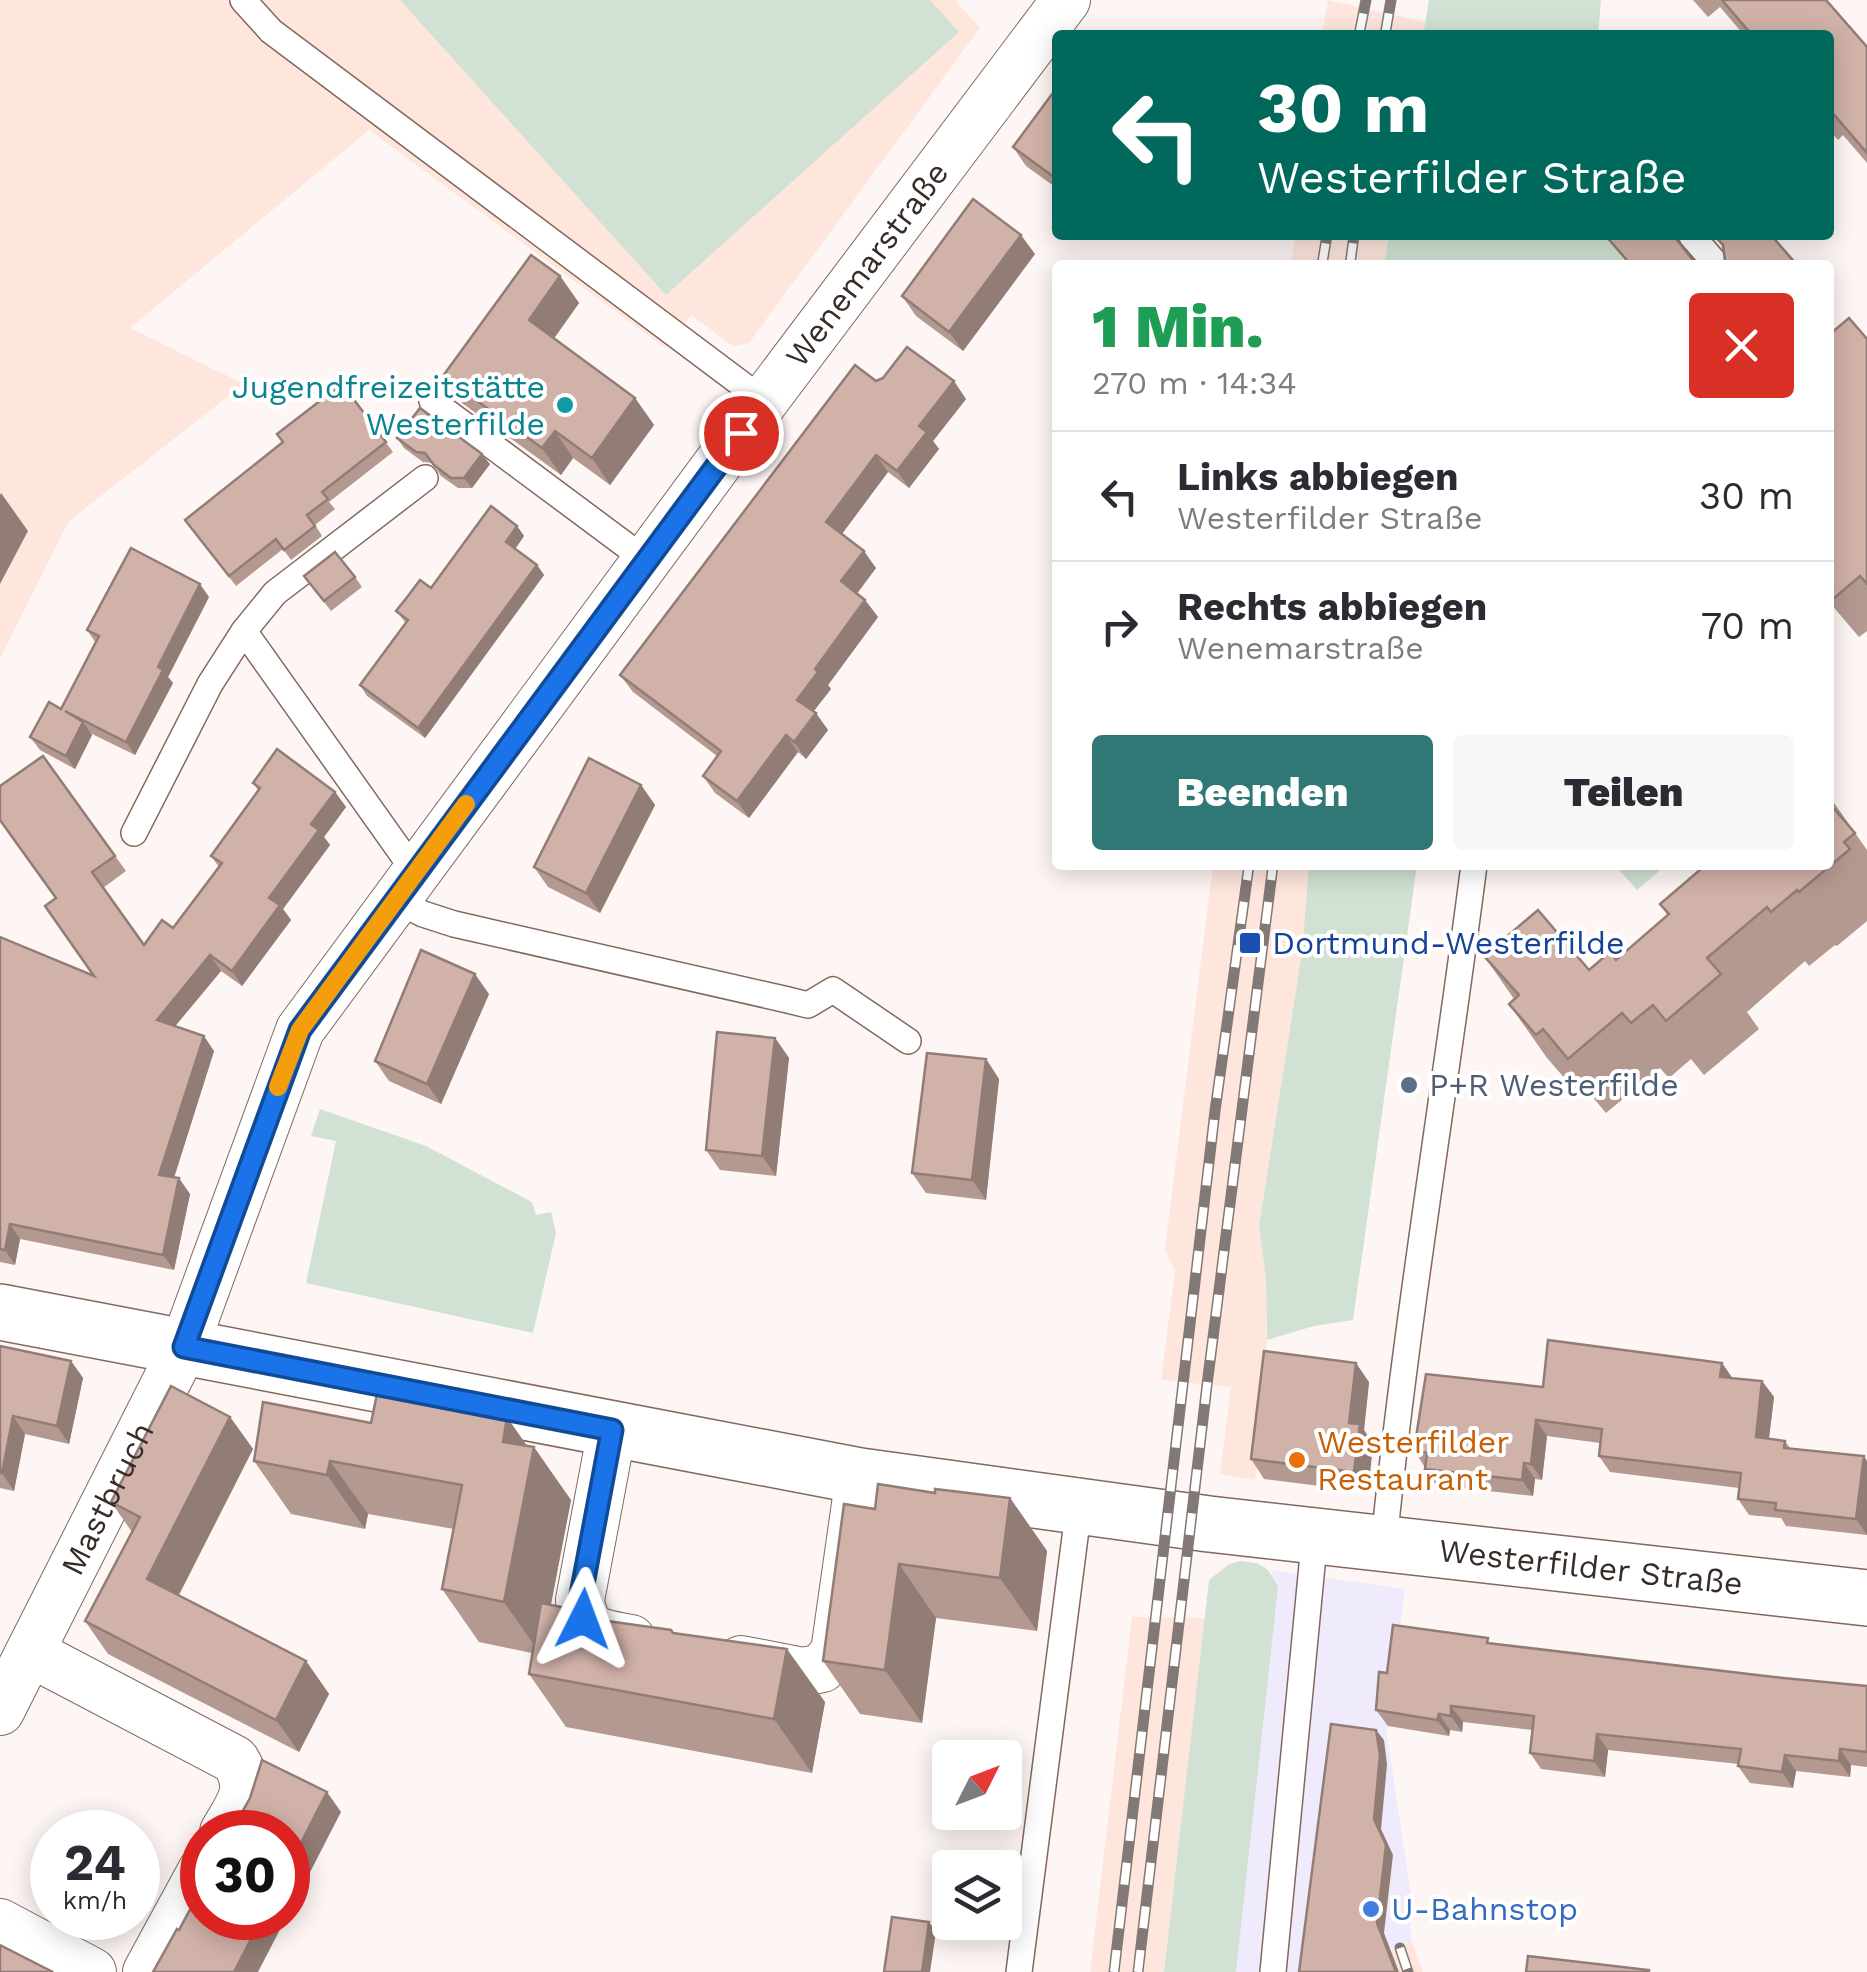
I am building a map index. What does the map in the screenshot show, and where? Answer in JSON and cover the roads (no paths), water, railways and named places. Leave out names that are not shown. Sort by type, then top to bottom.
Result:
[{"type":"street","name":"Wenemarstraße","points":[[184,1347],[300,1030],[764,401],[1066,0]]},
{"type":"street","name":"Westerfilder Straße","points":[[0,1312],[860,1476],[1079,1506],[1867,1598]]},
{"type":"street","name":"Mastbruch","points":[[0,1711],[184,1347]]},
{"type":"street","points":[[612,1430],[580,1600],[583,1619],[597,1632],[802,1672],[822,1668],[835,1652],[860,1476]]},
{"type":"street","points":[[31,1652],[235,1760],[246,1777],[244,1797],[237,1810]]},
{"type":"street","points":[[147,1972],[180,1911]]},
{"type":"street","points":[[0,1923],[92,1972]]},
{"type":"lane","points":[[243,0],[270,31],[764,401]]},
{"type":"lane","points":[[1695,240],[1713,260]]},
{"type":"lane","points":[[432,401],[647,561]]},
{"type":"lane","points":[[134,833],[210,684],[275,592],[426,478]]},
{"type":"lane","points":[[244,632],[423,914],[808,1004],[833,990],[908,1042]]},
{"type":"lane","points":[[1384,1542],[1416,1277],[1473,870]]},
{"type":"lane","points":[[1019,1972],[1079,1506]]},
{"type":"lane","points":[[1272,1971],[1315,1534]]},
{"type":"railway","points":[[1360,30],[1366,0]]},
{"type":"railway","points":[[1386,30],[1391,0]]},
{"type":"railway","points":[[1323,260],[1326,240]]},
{"type":"railway","points":[[1351,260],[1353,240]]},
{"type":"railway","points":[[1114,1972],[1215,1111],[1248,870]]},
{"type":"railway","points":[[1138,1972],[1272,870]]},
{"type":"railway","points":[[1400,1948],[1408,1972]]},
{"type":"place","name":"Jugendfreizeitstätte Westerfilde","points":[[565,405]]},
{"type":"place","name":"Dortmund-Westerfilde","points":[[1250,943]]},
{"type":"place","name":"P+R Westerfilde","points":[[1409,1085]]},
{"type":"place","name":"Westerfilder Restaurant","points":[[1297,1460]]},
{"type":"place","name":"U-Bahnstop","points":[[1371,1909]]}]
